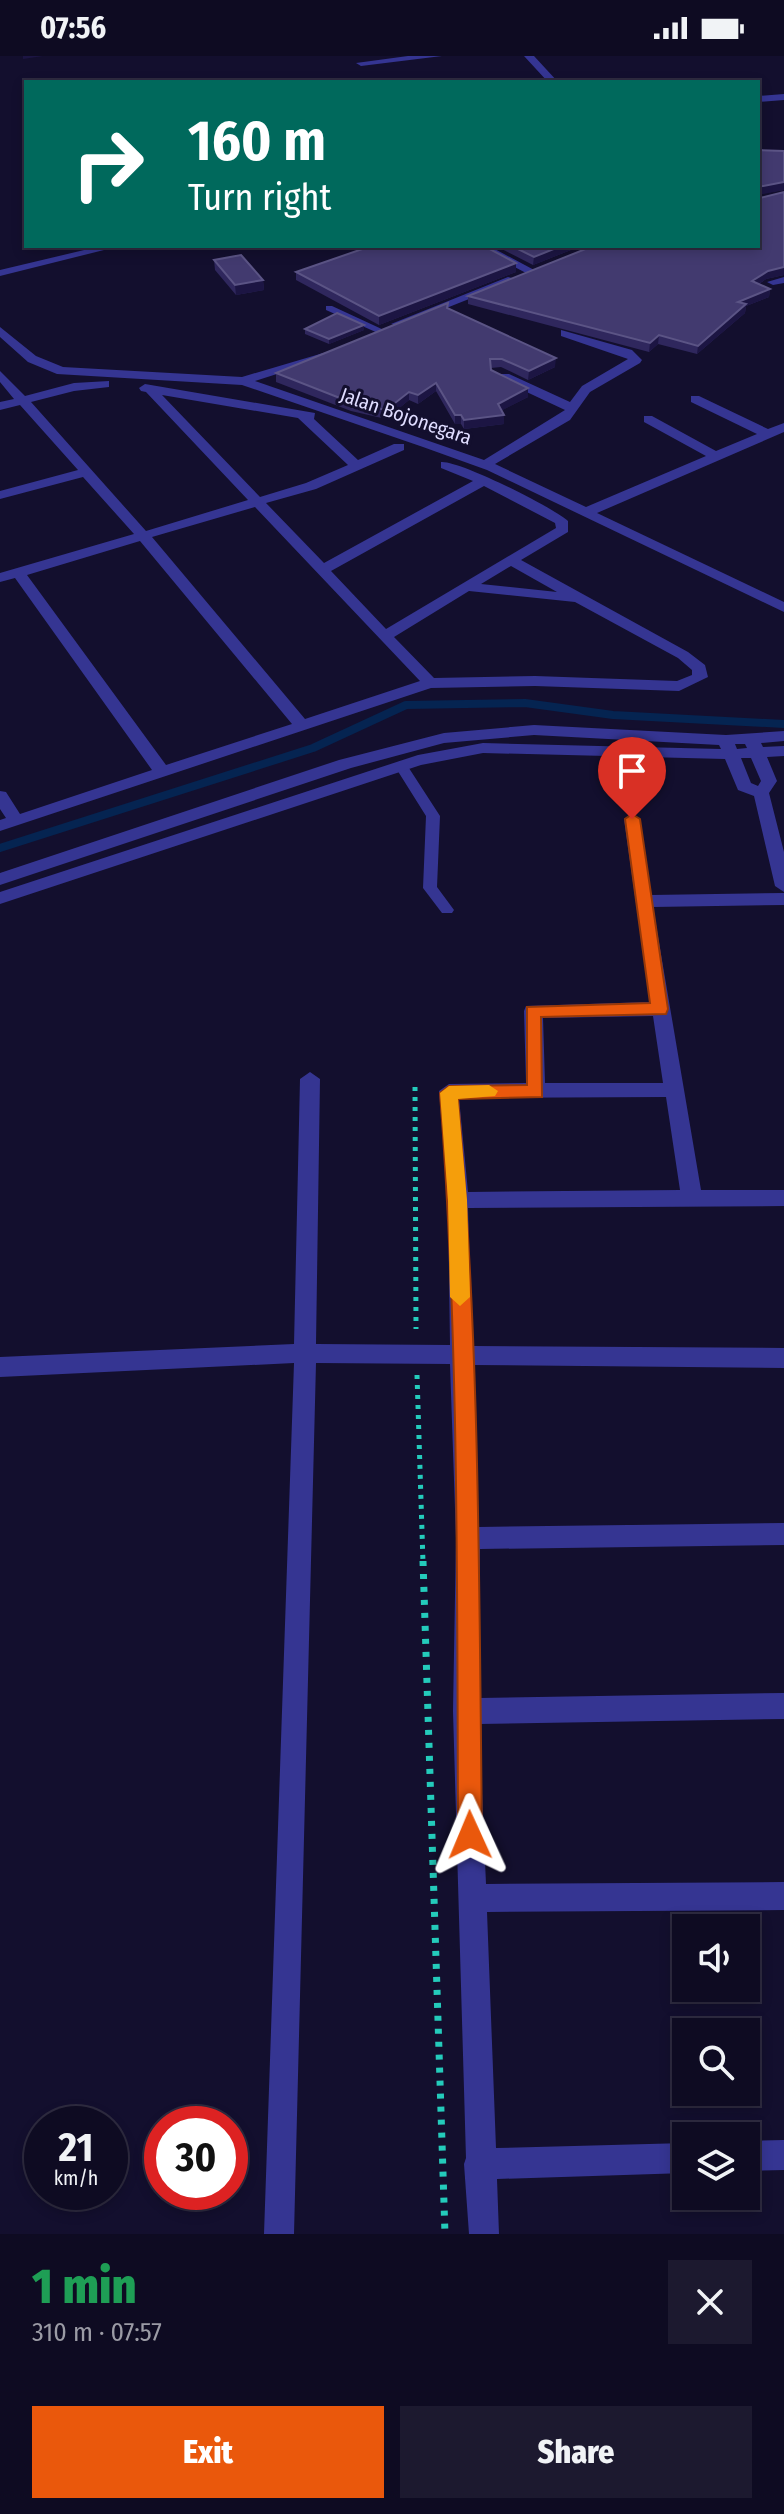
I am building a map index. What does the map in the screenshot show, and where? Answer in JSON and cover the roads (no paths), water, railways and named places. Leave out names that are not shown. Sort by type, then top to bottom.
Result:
[{"type":"street","points":[[361,63],[437,56]]},
{"type":"street","points":[[529,56],[551,80]]},
{"type":"street","points":[[760,90],[784,88]]},
{"type":"street","points":[[760,99],[784,97]]},
{"type":"street","points":[[0,263],[61,248]]},
{"type":"street","points":[[0,273],[106,248]]},
{"type":"street","points":[[357,341],[536,269],[485,248]]},
{"type":"street","name":"Jalan Bojonegara","points":[[0,331],[32,359],[61,371],[243,381],[484,465],[784,608]]},
{"type":"street","points":[[484,465],[574,409],[586,389],[636,360],[628,353],[565,333]]},
{"type":"street","points":[[243,381],[333,351]]},
{"type":"street","points":[[496,373],[574,409]]},
{"type":"street","points":[[0,375],[144,537],[303,727]]},
{"type":"street","points":[[0,406],[102,384],[149,388],[299,412],[484,481],[561,521],[565,526],[559,534],[383,637]]},
{"type":"street","points":[[149,388],[261,502],[383,637],[430,683]]},
{"type":"street","points":[[695,399],[768,434]]},
{"type":"street","points":[[299,412],[357,466]]},
{"type":"street","points":[[648,419],[717,457]]},
{"type":"street","points":[[587,512],[784,427]]},
{"type":"street","points":[[0,578],[311,486],[399,447]]},
{"type":"street","points":[[0,480],[81,466]]},
{"type":"street","points":[[0,495],[81,466]]},
{"type":"street","points":[[324,569],[484,481]]},
{"type":"street","points":[[0,796],[8,824],[430,683],[504,681],[679,686],[700,677],[700,668],[683,655],[511,561]]},
{"type":"street","points":[[18,572],[163,773]]},
{"type":"street","points":[[468,587],[585,599]]},
{"type":"street","points":[[754,746],[784,736]]},
{"type":"street","points":[[0,879],[345,764],[447,746],[754,746],[784,751]]},
{"type":"street","points":[[0,898],[400,765],[447,746]]},
{"type":"street","points":[[754,746],[769,781],[761,793],[784,886]]},
{"type":"street","points":[[729,747],[744,786],[761,793]]},
{"type":"street","points":[[632,819],[692,1198]]},
{"type":"street","points":[[643,901],[784,899]]},
{"type":"street","points":[[536,1092],[533,1011],[660,1009]]},
{"type":"street","points":[[279,2234],[310,1079]]},
{"type":"street","points":[[484,2234],[479,2164],[466,1711],[468,1538],[458,1200],[449,1091],[674,1090]]},
{"type":"street","points":[[458,1200],[784,1198]]},
{"type":"street","points":[[0,1367],[305,1353],[784,1358]]},
{"type":"street","points":[[468,1538],[784,1534]]},
{"type":"street","points":[[466,1711],[784,1706]]},
{"type":"street","points":[[472,1898],[784,1896]]},
{"type":"street","points":[[760,2156],[784,2155]]},
{"type":"street","points":[[479,2164],[672,2158]]},
{"type":"lane","points":[[329,308],[381,331]]},
{"type":"lane","points":[[400,765],[433,816],[430,888],[447,910]]},
{"type":"waterway","points":[[0,848],[313,748],[406,705],[525,703],[613,715],[784,724]]}]
